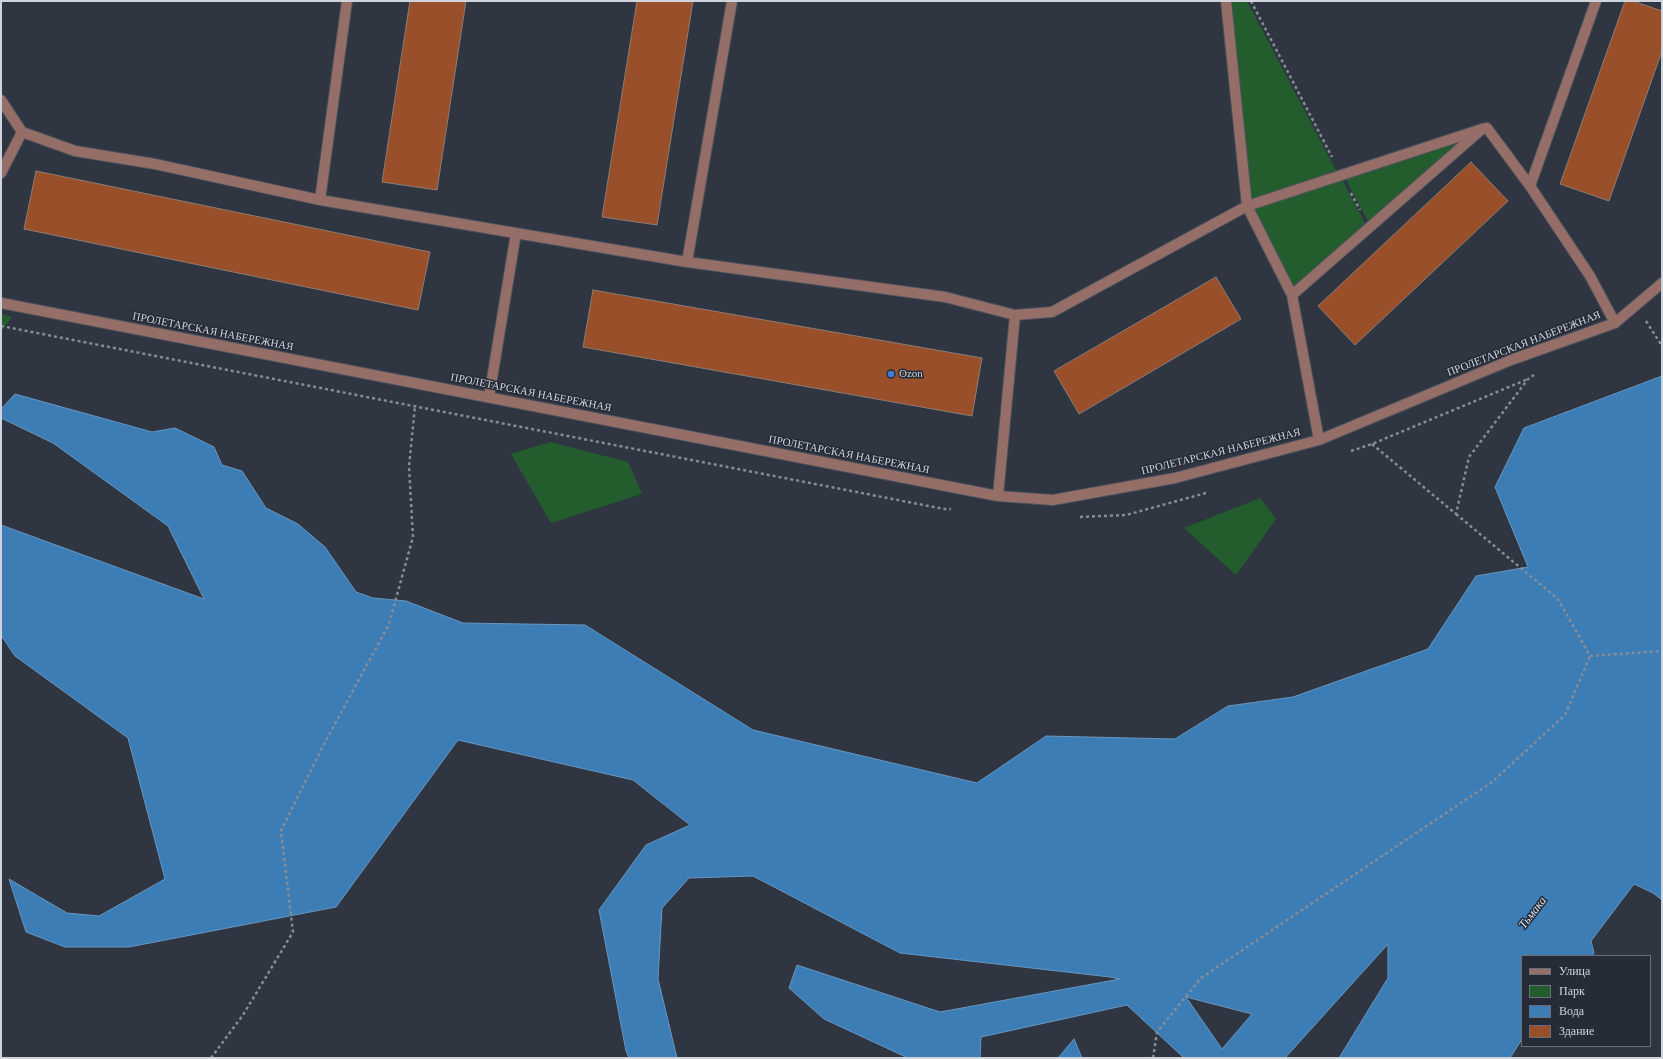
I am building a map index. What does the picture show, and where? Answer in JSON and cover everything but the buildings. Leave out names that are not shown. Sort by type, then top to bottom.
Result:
[{"type":"street","points":[[320,200],[347,1]]},
{"type":"street","points":[[687,262],[732,1]]},
{"type":"street","points":[[1226,1],[1247,206],[1292,295],[1319,440]]},
{"type":"street","points":[[1530,186],[1596,1]]},
{"type":"street","points":[[1,100],[22,132],[75,151],[155,164],[320,200],[687,262],[945,297],[1015,315],[1052,312],[1247,206],[1487,128],[1530,186],[1590,276],[1615,322]]},
{"type":"street","points":[[1292,295],[1482,129]]},
{"type":"street","points":[[1,173],[22,132]]},
{"type":"street","points":[[488,397],[516,233]]},
{"type":"street","name":"ПРОЛЕТАРСКАЯ НАБЕРЕЖНАЯ","points":[[1,303],[998,496],[1053,500],[1175,478],[1319,440],[1511,360],[1615,322],[1662,284]]},
{"type":"street","points":[[998,496],[1015,315]]},
{"type":"path","points":[[1251,1],[1369,228]]},
{"type":"path","points":[[1658,341],[1662,346]]},
{"type":"path","points":[[1456,514],[1469,457],[1528,379],[1535,374]]},
{"type":"path","points":[[211,1058],[243,1015],[293,932],[281,831],[322,748],[389,624],[413,537],[409,467],[415,406]]},
{"type":"path","points":[[1352,426],[1558,599],[1590,656]]},
{"type":"path","points":[[1590,656],[1662,651]]},
{"type":"path","points":[[1153,1058],[1157,1032],[1202,978],[1492,782],[1565,715],[1590,656]]},
{"type":"green space","points":[[1228,1],[1247,1],[1338,174],[1250,203]]},
{"type":"green space","points":[[1469,137],[1370,225],[1344,176]]},
{"type":"green space","points":[[1341,177],[1367,227],[1292,293],[1250,207]]},
{"type":"green space","points":[[1,314],[12,317],[1,332]]},
{"type":"green space","points":[[550,442],[628,462],[642,494],[551,523],[511,454]]},
{"type":"green space","points":[[1260,498],[1276,519],[1236,575],[1184,528]]},
{"type":"water","name":"Тьмака","points":[[1662,376],[1662,900],[1653,893],[1634,884],[1591,941],[1594,953],[1593,955],[1521,955],[1521,1041],[1510,1058],[1339,1058],[1388,978],[1388,944],[1285,1058],[1184,1058],[1127,1005],[981,1037],[980,1058],[908,1058],[824,1019],[789,988],[797,965],[940,1012],[1120,979],[900,953],[753,876],[689,878],[662,908],[658,979],[677,1058],[629,1058],[626,1051],[599,910],[646,845],[690,825],[633,780],[458,740],[336,907],[129,947],[65,947],[26,932],[9,879],[67,913],[99,916],[165,879],[128,738],[15,656],[1,635],[1,525],[204,599],[168,526],[53,443],[1,418],[1,409],[15,394],[152,432],[175,428],[214,447],[222,465],[242,471],[266,508],[298,524],[325,547],[356,592],[373,598],[406,601],[463,623],[585,625],[753,730],[977,783],[1046,736],[1175,739],[1228,706],[1293,697],[1428,649],[1476,576],[1528,567],[1495,487],[1524,428]],"holes":[[[1186,997],[1252,1014],[1222,1049]]]},
{"type":"water","points":[[1074,1039],[1082,1058],[1058,1058]]},
{"type":"place","name":"Ozon","points":[[891,374]]}]
